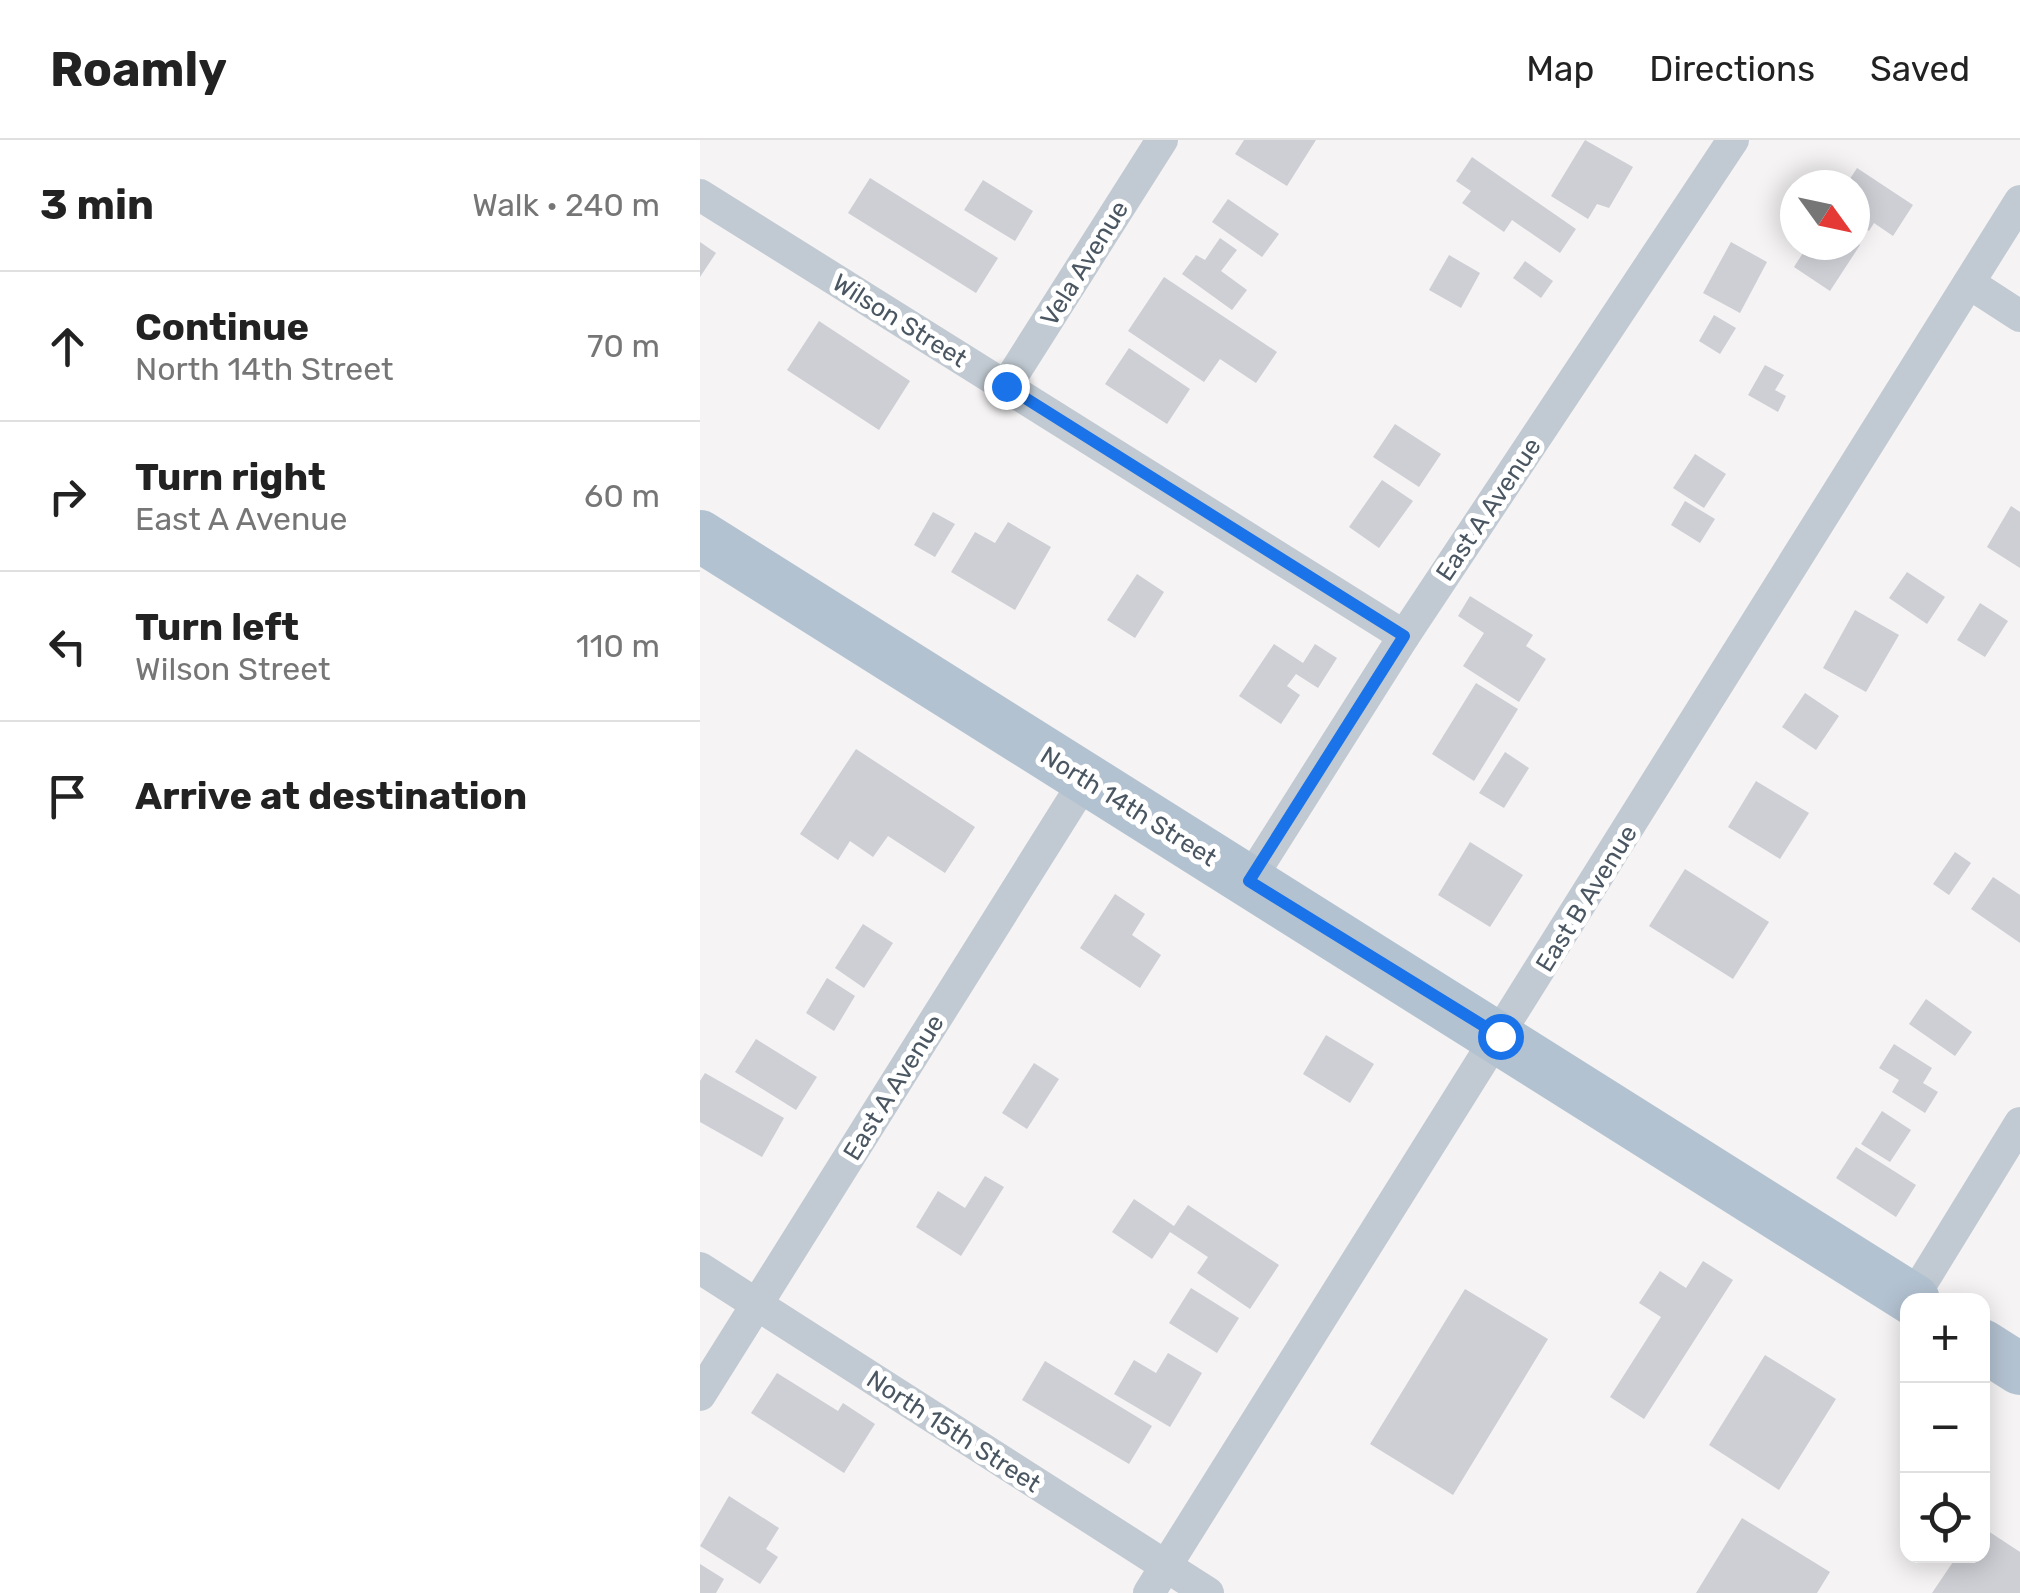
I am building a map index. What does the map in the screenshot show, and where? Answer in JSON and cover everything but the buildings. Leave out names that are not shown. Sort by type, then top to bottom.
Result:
[{"type":"main road","name":"North 14th Street","points":[[700,536],[1500,1036],[1902,1293]]},
{"type":"main road","points":[[1990,1350],[2020,1369]]},
{"type":"street","name":"Vela Avenue","points":[[1006,386],[1162,140]]},
{"type":"street","name":"East A Avenue","points":[[1249,881],[1404,636],[1733,140]]},
{"type":"street","name":"Wilson Street","points":[[700,195],[1404,636]]},
{"type":"street","name":"East B Avenue","points":[[1158,1580],[2020,201]]},
{"type":"street","points":[[1969,283],[2020,316]]},
{"type":"street","name":"East A Avenue","points":[[700,1395],[1086,779]]},
{"type":"street","points":[[1917,1293],[2020,1123]]},
{"type":"street","name":"North 15th Street","points":[[700,1268],[1158,1580],[1208,1593]]},
{"type":"route","points":[[1006,386],[1404,636],[1249,881],[1500,1036]]}]
